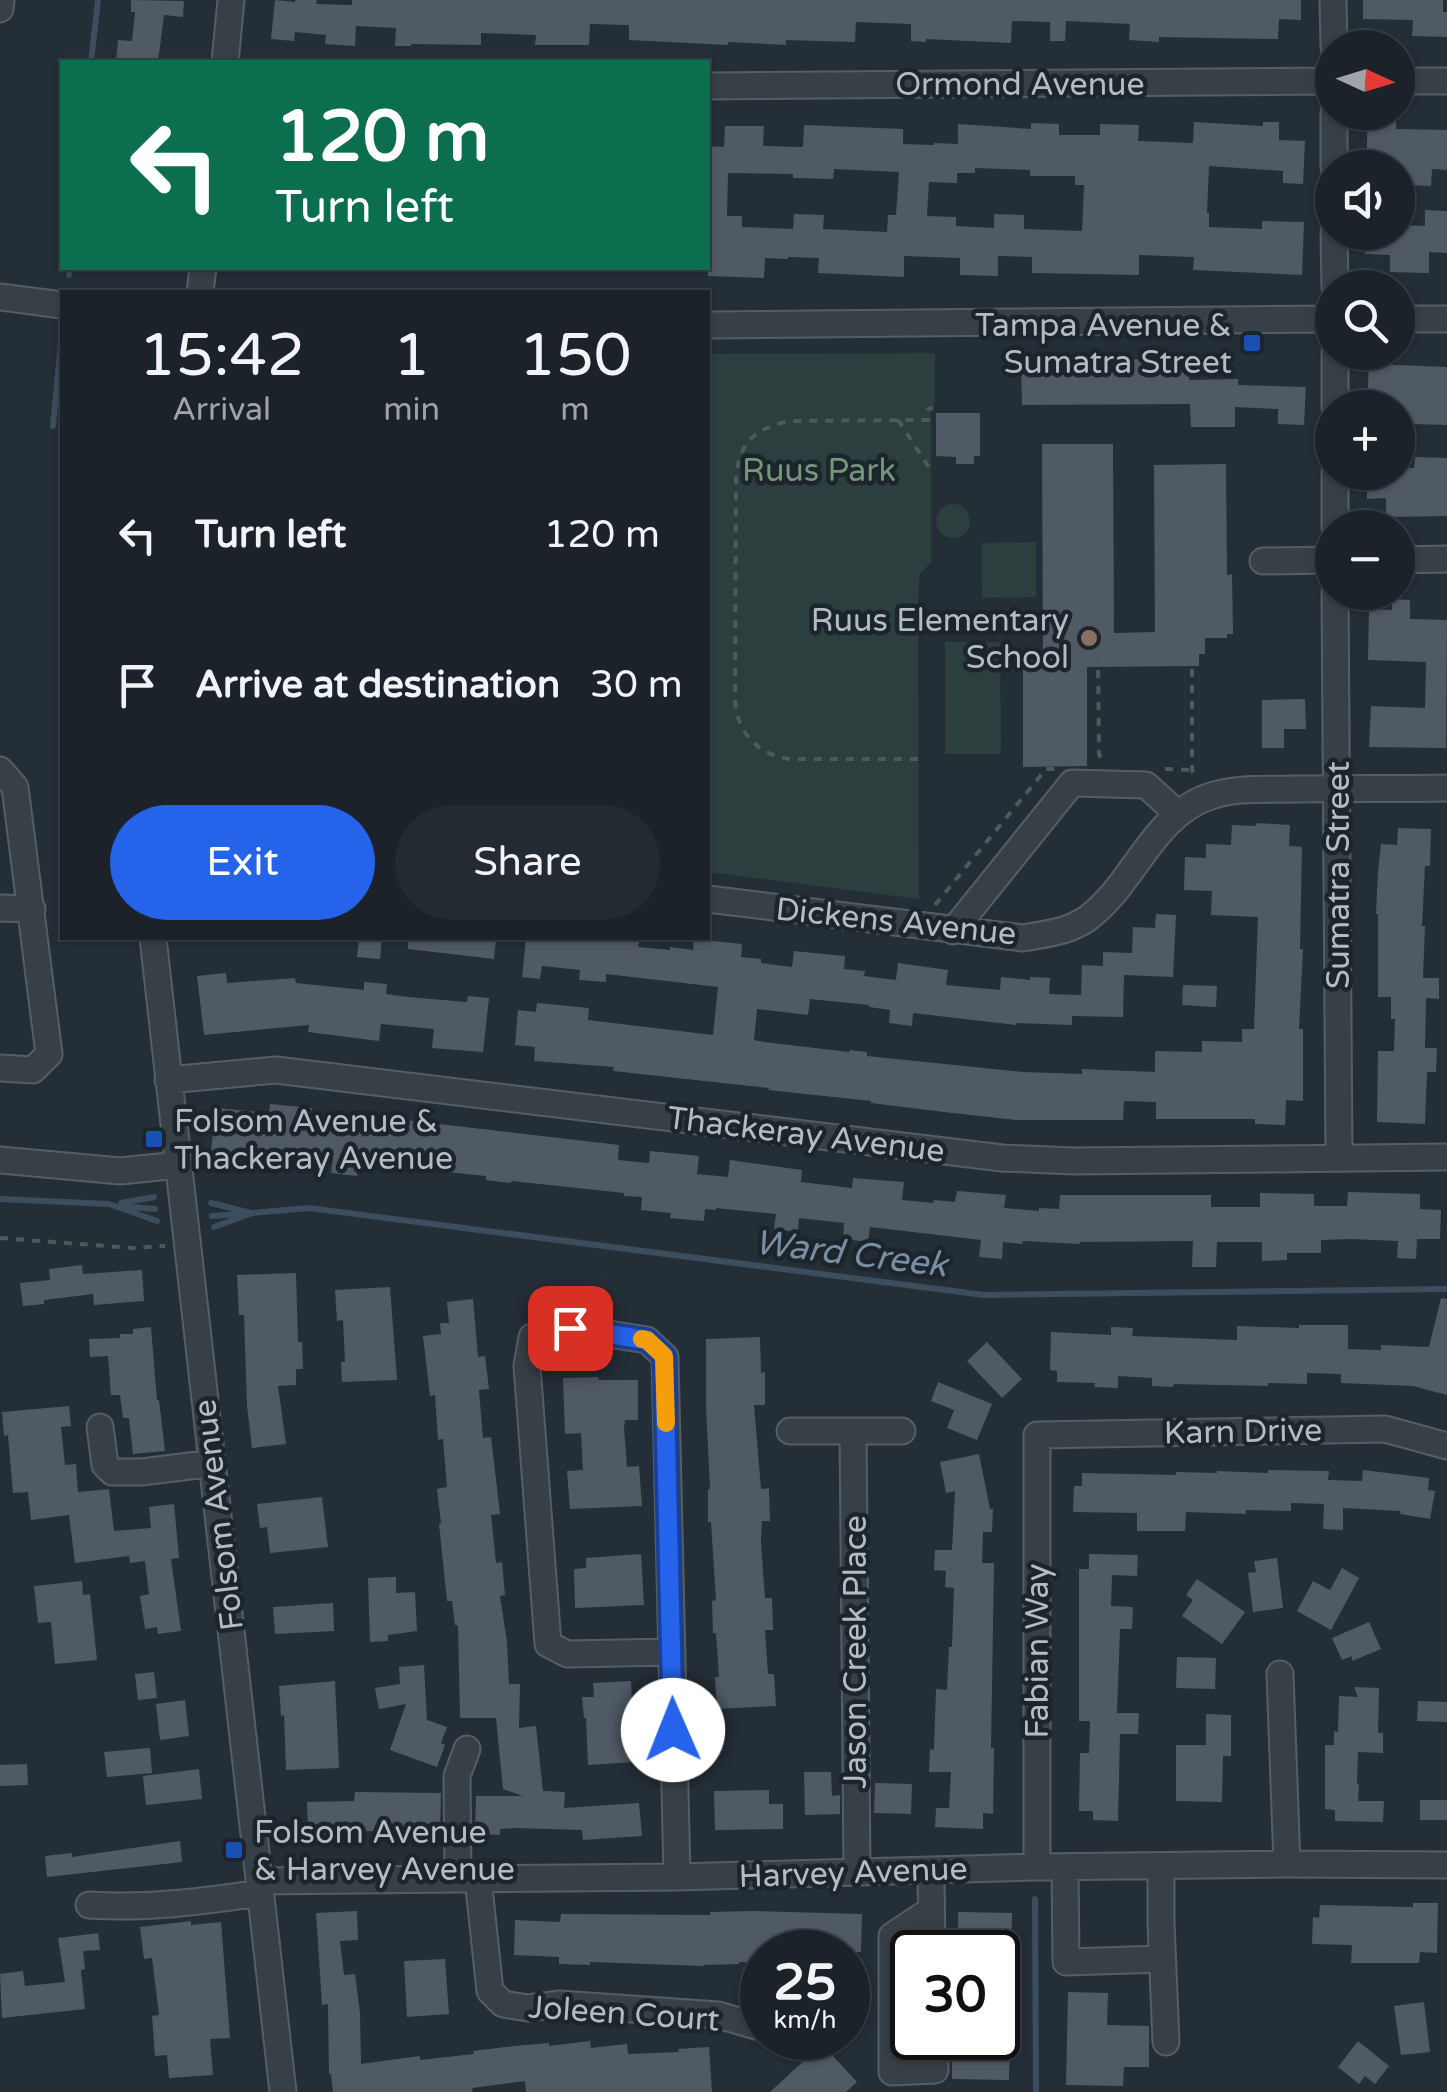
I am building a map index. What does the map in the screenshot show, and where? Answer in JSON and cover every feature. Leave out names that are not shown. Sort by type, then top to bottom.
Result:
[{"type":"street","points":[[0,10],[1,0]]},
{"type":"street","points":[[225,60],[232,0]]},
{"type":"street","points":[[1333,0],[1334,30]]},
{"type":"street","points":[[1415,81],[1447,81]]},
{"type":"street","name":"Ormond Avenue","points":[[710,86],[1315,82]]},
{"type":"street","points":[[0,296],[60,305]]},
{"type":"street","points":[[710,325],[1315,319]]},
{"type":"street","points":[[1415,319],[1447,319]]},
{"type":"street","points":[[1415,560],[1447,559]]},
{"type":"street","points":[[1263,561],[1315,560]]},
{"type":"street","name":"Sumatra Street","points":[[1335,610],[1339,1158]]},
{"type":"street","points":[[0,770],[15,786],[50,1054],[33,1070],[0,1068]]},
{"type":"street","points":[[952,931],[1072,783],[1146,784],[1178,814]]},
{"type":"street","name":"Dickens Avenue","points":[[710,899],[1023,938],[1058,932],[1086,920],[1112,896],[1157,834],[1178,814],[1210,796],[1248,790],[1447,788]]},
{"type":"street","points":[[0,908],[32,909]]},
{"type":"street","name":"Folsom Avenue","points":[[153,940],[283,2092]]},
{"type":"street","name":"Thackeray Avenue","points":[[168,1080],[276,1070],[1002,1158],[1074,1161],[1447,1157]]},
{"type":"street","points":[[0,1160],[120,1171],[178,1165]]},
{"type":"street","points":[[672,1652],[567,1654],[548,1644],[527,1366],[532,1337],[570,1328],[647,1340],[664,1356],[672,1652],[677,1877]]},
{"type":"street","points":[[100,1427],[104,1465],[112,1472],[213,1463]]},
{"type":"street","name":"Karn Drive","points":[[1038,1434],[1385,1429],[1447,1446]]},
{"type":"street","points":[[790,1430],[902,1431]]},
{"type":"street","name":"Jason Creek Place","points":[[853,1431],[857,1872]]},
{"type":"street","name":"Fabian Way","points":[[1037,1867],[1038,1434]]},
{"type":"street","points":[[1280,1674],[1287,1864]]},
{"type":"street","name":"Joleen Court","points":[[467,1749],[457,1776],[468,1878],[490,1991],[503,2004],[718,2015],[740,2021]]},
{"type":"street","name":"Harvey Avenue","points":[[89,1905],[160,1906],[260,1887],[468,1878],[677,1877],[1037,1867],[1447,1865]]},
{"type":"street","points":[[1162,1866],[1166,2042]]},
{"type":"street","points":[[1065,1868],[1066,1962],[1162,1960]]},
{"type":"street","points":[[931,1870],[931,1930]]},
{"type":"street","points":[[901,1930],[931,1910]]},
{"type":"street","points":[[892,2060],[892,2072],[935,2070],[935,2060]]},
{"type":"path","points":[[918,760],[790,759],[774,757],[750,741],[736,713],[736,477],[745,444],[758,432],[788,422],[928,420],[928,409],[933,408]]},
{"type":"path","points":[[898,420],[932,472]]},
{"type":"path","points":[[1098,654],[1099,754],[1106,769]]},
{"type":"path","points":[[1192,669],[1192,770],[1202,800]]},
{"type":"path","points":[[0,1238],[133,1248],[188,1244]]},
{"type":"green space","name":"Ruus Park","points":[[935,353],[931,562],[920,574],[918,600],[919,899],[710,872],[710,354]]},
{"type":"green space","points":[[953,504],[965,509],[970,521],[965,533],[953,538],[941,533],[936,521],[941,509]]},
{"type":"green space","points":[[1036,542],[1036,597],[982,598],[981,543]]},
{"type":"green space","points":[[945,642],[1000,642],[1001,754],[945,754]]},
{"type":"building","points":[[131,0],[184,1],[183,17],[164,15],[158,60],[116,60],[118,40],[132,41],[135,12],[131,12]]},
{"type":"building","points":[[275,0],[352,5],[352,0],[1301,0],[1301,20],[1279,19],[1278,39],[1159,37],[1159,42],[1129,40],[1130,24],[1066,21],[1065,41],[1050,41],[1050,22],[1012,21],[1011,43],[911,41],[911,24],[856,22],[855,42],[786,40],[786,45],[629,40],[629,25],[590,24],[589,45],[535,45],[536,35],[481,33],[481,45],[395,46],[396,28],[356,26],[355,46],[325,44],[326,35],[295,32],[294,41],[271,39]]},
{"type":"building","points":[[1363,0],[1443,0],[1447,37],[1415,36],[1413,20],[1363,19]]},
{"type":"building","points":[[1194,122],[1263,126],[1263,122],[1279,122],[1279,140],[1305,141],[1303,184],[1283,183],[1283,171],[1209,166],[1207,213],[1209,227],[1262,229],[1262,221],[1304,222],[1302,275],[1193,270],[1194,257],[1139,255],[1139,275],[1032,273],[1032,257],[998,256],[998,276],[960,275],[960,258],[904,256],[904,277],[818,273],[819,258],[788,257],[765,258],[764,278],[708,276],[710,146],[724,147],[725,126],[764,126],[763,146],[803,147],[804,125],[903,129],[903,144],[934,145],[958,144],[958,124],[1031,129],[1031,123],[1059,124],[1059,135],[1100,135],[1100,124],[1139,125],[1138,141],[1193,143]],"holes":[[[975,168],[1030,170],[1030,176],[1075,176],[1075,185],[1084,185],[1082,231],[1024,229],[1024,215],[994,214],[994,228],[956,226],[956,217],[927,216],[929,182],[957,183],[957,173],[975,173]],[[834,169],[899,172],[896,215],[888,215],[887,232],[823,229],[824,215],[794,214],[793,229],[742,227],[742,216],[727,216],[728,173],[833,179]]]},
{"type":"building","points":[[1368,130],[1447,130],[1447,170],[1432,169],[1431,186],[1415,185],[1415,150],[1367,150]]},
{"type":"building","points":[[1425,210],[1447,211],[1447,253],[1429,252],[1429,273],[1390,270],[1390,255],[1365,254],[1365,250],[1415,250],[1415,226],[1425,226]]},
{"type":"building","points":[[1189,359],[1189,380],[1238,379],[1238,385],[1306,387],[1304,425],[1278,424],[1278,409],[1235,407],[1235,427],[1191,427],[1190,404],[1022,405],[1021,360]]},
{"type":"building","points":[[1447,367],[1447,425],[1415,424],[1415,390],[1368,390],[1369,370]]},
{"type":"building","points":[[936,413],[980,413],[980,456],[974,456],[974,464],[956,464],[956,457],[936,456]]},
{"type":"building","points":[[1042,444],[1113,444],[1114,633],[1155,632],[1154,465],[1226,464],[1227,575],[1232,574],[1233,634],[1227,634],[1227,638],[1205,638],[1205,654],[1199,654],[1199,666],[1087,667],[1087,766],[1023,767],[1023,660],[1043,660]]},
{"type":"building","points":[[1415,457],[1447,458],[1447,516],[1415,517],[1415,510],[1386,510],[1386,498],[1367,499],[1367,490],[1415,490]]},
{"type":"building","points":[[1369,610],[1410,610],[1410,619],[1447,620],[1446,748],[1369,747],[1371,706],[1425,708],[1426,662],[1368,660]]},
{"type":"building","points":[[1305,699],[1306,729],[1284,729],[1284,748],[1262,748],[1262,700]]},
{"type":"building","points":[[1232,825],[1290,825],[1289,846],[1302,847],[1299,1029],[1303,1029],[1303,1101],[1286,1100],[1285,1125],[1255,1124],[1255,1119],[1156,1119],[1156,1102],[1124,1101],[1123,1120],[1016,1120],[613,1071],[614,1067],[534,1061],[535,1047],[515,1045],[518,1010],[536,1012],[537,1003],[589,1008],[588,1020],[713,1035],[718,987],[606,974],[606,982],[579,980],[580,970],[542,966],[540,979],[522,977],[526,940],[640,940],[638,947],[693,950],[694,940],[712,939],[742,944],[741,957],[761,959],[761,963],[792,967],[794,951],[845,956],[844,969],[865,971],[864,976],[896,980],[898,963],[948,970],[946,985],[1000,990],[1001,977],[1050,978],[1049,994],[1081,995],[1082,965],[1103,966],[1103,952],[1132,953],[1133,927],[1155,928],[1156,914],[1176,915],[1173,977],[1124,975],[1123,1017],[1072,1016],[1072,1025],[1016,1025],[913,1013],[912,1026],[889,1023],[890,1010],[869,1005],[810,999],[808,1015],[757,1009],[754,1040],[764,1042],[1023,1072],[1155,1072],[1155,1051],[1202,1052],[1202,1041],[1242,1042],[1242,1029],[1254,1029],[1258,917],[1211,915],[1212,891],[1184,890],[1185,857],[1206,858],[1206,844],[1231,845]]},
{"type":"building","points":[[1398,828],[1431,829],[1430,866],[1425,866],[1423,978],[1439,978],[1439,999],[1426,998],[1425,1048],[1437,1048],[1436,1072],[1427,1072],[1425,1124],[1377,1122],[1378,1051],[1394,1051],[1395,1019],[1391,1019],[1391,997],[1378,997],[1378,872],[1381,844],[1397,845]]},
{"type":"building","points":[[359,940],[382,940],[380,959],[357,957]]},
{"type":"building","points":[[408,940],[496,940],[494,959],[408,949]]},
{"type":"building","points":[[226,973],[227,983],[295,978],[296,983],[364,990],[364,982],[387,984],[386,994],[408,997],[467,1002],[468,996],[489,998],[483,1052],[432,1048],[434,1029],[381,1024],[379,1041],[308,1032],[309,1025],[204,1035],[197,976]]},
{"type":"building","points":[[1183,985],[1217,986],[1216,1007],[1182,1005]]},
{"type":"building","points":[[270,1104],[312,1108],[311,1121],[343,1124],[344,1113],[619,1145],[618,1160],[649,1163],[650,1151],[699,1156],[697,1174],[728,1177],[730,1160],[802,1170],[801,1182],[852,1188],[853,1178],[904,1182],[902,1200],[933,1203],[955,1202],[957,1191],[1006,1195],[1004,1208],[1039,1211],[1059,1209],[1060,1195],[1211,1195],[1211,1207],[1260,1207],[1260,1193],[1314,1194],[1314,1206],[1347,1206],[1348,1192],[1420,1194],[1420,1209],[1441,1210],[1440,1239],[1417,1239],[1416,1259],[1397,1258],[1398,1241],[1351,1239],[1321,1240],[1321,1253],[1287,1253],[1287,1260],[1262,1261],[1262,1242],[1217,1242],[1216,1267],[1192,1267],[1193,1241],[1003,1242],[1002,1259],[979,1257],[981,1240],[870,1227],[868,1242],[843,1239],[844,1223],[799,1218],[798,1232],[774,1229],[776,1214],[716,1208],[705,1209],[704,1221],[670,1218],[671,1213],[641,1210],[642,1197],[624,1193],[358,1163],[357,1176],[331,1173],[333,1158],[211,1151],[216,1108],[269,1113]]},
{"type":"building","points":[[82,1265],[83,1274],[142,1270],[144,1301],[94,1305],[93,1294],[23,1306],[20,1283],[50,1280],[49,1269]]},
{"type":"building","points":[[296,1273],[298,1342],[302,1342],[303,1369],[296,1369],[296,1385],[278,1386],[286,1444],[252,1448],[244,1315],[239,1315],[237,1275]]},
{"type":"building","points":[[390,1287],[397,1380],[342,1382],[343,1320],[337,1321],[335,1290]]},
{"type":"building","points":[[1441,1298],[1447,1299],[1447,1395],[1413,1386],[1341,1383],[1341,1374],[1307,1373],[1307,1384],[1173,1387],[1152,1386],[1152,1378],[1118,1376],[1118,1388],[1057,1382],[1057,1371],[1050,1370],[1051,1332],[1111,1335],[1111,1327],[1133,1328],[1132,1336],[1237,1340],[1237,1326],[1348,1325],[1348,1349],[1381,1350],[1381,1345],[1429,1347]]},
{"type":"building","points":[[473,1299],[478,1357],[485,1356],[489,1389],[479,1390],[483,1438],[491,1437],[500,1514],[491,1515],[496,1563],[502,1562],[505,1595],[500,1596],[509,1684],[520,1684],[519,1728],[536,1726],[543,1791],[565,1792],[564,1808],[639,1803],[642,1836],[583,1840],[582,1830],[515,1828],[500,1829],[500,1835],[475,1834],[476,1796],[523,1796],[503,1789],[496,1718],[460,1718],[458,1625],[452,1601],[447,1601],[439,1524],[437,1489],[447,1487],[443,1439],[438,1440],[435,1395],[430,1396],[423,1336],[441,1334],[440,1323],[449,1323],[447,1302]]},
{"type":"building","points":[[151,1327],[165,1451],[133,1454],[129,1418],[123,1418],[120,1395],[111,1395],[108,1356],[90,1357],[89,1339],[120,1338],[120,1334],[133,1334],[133,1329]]},
{"type":"building","points":[[760,1337],[765,1405],[754,1405],[761,1489],[769,1488],[770,1521],[762,1521],[761,1543],[765,1598],[772,1598],[773,1630],[765,1630],[768,1674],[774,1674],[776,1706],[717,1709],[715,1677],[719,1677],[712,1601],[716,1600],[708,1522],[706,1339]]},
{"type":"building","points":[[987,1342],[1022,1379],[1002,1398],[967,1361]]},
{"type":"building","points":[[563,1378],[638,1380],[638,1420],[625,1420],[624,1428],[627,1467],[639,1466],[642,1506],[570,1509],[567,1471],[583,1470],[581,1433],[565,1434]]},
{"type":"building","points":[[938,1382],[992,1404],[977,1440],[947,1428],[954,1410],[931,1401]]},
{"type":"building","points":[[69,1406],[71,1426],[61,1427],[65,1465],[76,1464],[78,1492],[109,1489],[114,1531],[151,1528],[149,1507],[174,1504],[179,1558],[171,1559],[181,1631],[158,1634],[157,1627],[145,1629],[140,1596],[149,1594],[145,1561],[130,1563],[129,1556],[75,1563],[69,1515],[31,1520],[28,1492],[13,1493],[2,1412]]},
{"type":"building","points":[[979,1454],[993,1509],[992,1532],[983,1532],[982,1563],[994,1563],[993,1814],[983,1813],[983,1829],[935,1827],[936,1808],[949,1808],[951,1772],[929,1772],[930,1749],[934,1750],[936,1689],[947,1690],[954,1588],[945,1587],[946,1571],[934,1570],[935,1550],[952,1550],[955,1491],[946,1493],[940,1462]]},
{"type":"building","points":[[1363,1470],[1429,1478],[1428,1490],[1435,1491],[1430,1519],[1400,1514],[1401,1511],[1343,1508],[1343,1530],[1323,1529],[1324,1504],[1291,1503],[1291,1511],[1186,1512],[1185,1531],[1137,1531],[1137,1513],[1073,1512],[1074,1486],[1082,1486],[1082,1473],[1176,1475],[1329,1471],[1328,1480],[1362,1481]]},
{"type":"building","points":[[322,1497],[328,1547],[270,1553],[267,1527],[260,1528],[257,1504]]},
{"type":"building","points":[[641,1554],[644,1605],[575,1608],[574,1569],[586,1568],[586,1558]]},
{"type":"building","points":[[1089,1554],[1138,1555],[1137,1576],[1112,1575],[1111,1606],[1133,1607],[1132,1629],[1120,1629],[1117,1713],[1139,1713],[1138,1734],[1120,1734],[1118,1821],[1093,1820],[1093,1811],[1079,1811],[1080,1753],[1089,1753],[1090,1721],[1079,1721],[1079,1569],[1089,1569]]},
{"type":"building","points":[[1277,1558],[1283,1608],[1253,1612],[1248,1573],[1256,1572],[1254,1561]]},
{"type":"building","points":[[1342,1568],[1359,1578],[1331,1630],[1297,1611],[1313,1581],[1330,1590]]},
{"type":"building","points":[[396,1577],[396,1593],[415,1592],[417,1631],[388,1635],[388,1641],[370,1642],[368,1578]]},
{"type":"building","points":[[1197,1579],[1245,1612],[1222,1644],[1182,1616],[1193,1600],[1186,1595]]},
{"type":"building","points":[[82,1581],[83,1595],[90,1594],[97,1660],[55,1664],[51,1622],[38,1623],[34,1586]]},
{"type":"building","points":[[333,1603],[334,1631],[275,1634],[273,1607]]},
{"type":"building","points":[[1369,1622],[1381,1649],[1352,1661],[1352,1656],[1342,1660],[1332,1638]]},
{"type":"building","points":[[1177,1657],[1216,1658],[1215,1689],[1176,1688]]},
{"type":"building","points":[[424,1665],[427,1720],[447,1727],[437,1767],[390,1750],[406,1704],[379,1709],[375,1688],[400,1684],[399,1667]]},
{"type":"building","points":[[154,1672],[157,1698],[138,1700],[135,1674]]},
{"type":"building","points":[[335,1681],[339,1768],[286,1770],[279,1686]]},
{"type":"building","points":[[631,1681],[635,1762],[588,1765],[582,1697],[594,1697],[593,1683]]},
{"type":"building","points":[[1354,1687],[1379,1688],[1378,1733],[1383,1733],[1383,1753],[1358,1752],[1357,1784],[1358,1801],[1384,1801],[1383,1822],[1335,1821],[1335,1810],[1325,1809],[1325,1745],[1334,1745],[1334,1731],[1338,1732],[1339,1696],[1358,1697]]},
{"type":"building","points":[[185,1700],[189,1736],[160,1740],[156,1704]]},
{"type":"building","points":[[1418,1701],[1447,1702],[1447,1722],[1417,1721]]},
{"type":"building","points":[[1206,1714],[1231,1715],[1231,1756],[1223,1756],[1222,1802],[1176,1801],[1176,1745],[1206,1745]]},
{"type":"building","points":[[150,1748],[152,1773],[107,1777],[104,1752]]},
{"type":"building","points":[[27,1764],[28,1785],[0,1786],[0,1765]]},
{"type":"building","points":[[199,1769],[202,1799],[146,1805],[143,1776]]},
{"type":"building","points":[[804,1772],[831,1772],[832,1796],[840,1795],[840,1814],[805,1815]]},
{"type":"building","points":[[875,1783],[912,1784],[911,1814],[874,1813]]},
{"type":"building","points":[[769,1790],[769,1804],[783,1804],[783,1829],[715,1830],[714,1791]]},
{"type":"building","points":[[355,1792],[441,1793],[440,1832],[347,1831],[308,1835],[307,1802],[354,1801]]},
{"type":"building","points":[[1420,1800],[1447,1800],[1447,1820],[1420,1820]]},
{"type":"building","points":[[180,1841],[182,1862],[47,1877],[45,1856],[72,1853],[72,1857]]},
{"type":"building","points":[[1413,1903],[1438,1903],[1437,1953],[1420,1952],[1419,1963],[1351,1963],[1352,1945],[1312,1944],[1313,1917],[1319,1918],[1320,1905],[1413,1907]]},
{"type":"building","points":[[357,1911],[358,1940],[340,1941],[344,1975],[355,1974],[361,2064],[549,2043],[590,2041],[591,2048],[627,2044],[628,2054],[709,2047],[712,2092],[526,2092],[525,2081],[472,2088],[473,2092],[333,2092],[328,2004],[322,2005],[316,1913]]},
{"type":"building","points":[[958,1912],[1012,1913],[1012,1930],[958,1930]]},
{"type":"building","points":[[561,1914],[862,1914],[862,1930],[740,1930],[739,1964],[559,1964],[559,1957],[514,1955],[515,1920],[560,1922]]},
{"type":"building","points":[[191,1921],[191,1925],[221,1922],[230,2038],[210,2039],[213,2075],[169,2078],[167,2055],[155,2056],[152,2016],[159,2015],[152,1958],[144,1959],[140,1927]]},
{"type":"building","points":[[98,1933],[100,1950],[83,1951],[85,2009],[2,2018],[0,1974],[23,1971],[25,1986],[65,1982],[58,1938]]},
{"type":"building","points":[[445,1959],[449,2014],[407,2017],[404,1961]]},
{"type":"building","points":[[1068,1992],[1108,1993],[1107,2025],[1149,2026],[1149,2067],[1124,2067],[1123,2086],[1066,2085]]},
{"type":"building","points":[[1424,2002],[1430,2052],[1401,2055],[1394,2006]]},
{"type":"building","points":[[1358,2041],[1389,2066],[1375,2084],[1365,2076],[1359,2084],[1338,2067]]},
{"type":"building","points":[[805,2060],[837,2060],[857,2082],[846,2092],[770,2092]]},
{"type":"building","points":[[952,2060],[1009,2060],[1009,2080],[952,2079]]},
{"type":"waterway","points":[[91,60],[98,0]]},
{"type":"waterway","points":[[69,275],[70,270]]},
{"type":"waterway","points":[[53,426],[60,354]]},
{"type":"waterway","name":"Ward Creek","points":[[121,1203],[154,1197]]},
{"type":"waterway","name":"Ward Creek","points":[[0,1199],[109,1204],[157,1221]]},
{"type":"waterway","name":"Ward Creek","points":[[211,1203],[251,1213]]},
{"type":"waterway","name":"Ward Creek","points":[[120,1206],[155,1209]]},
{"type":"waterway","name":"Ward Creek","points":[[214,1227],[252,1213],[309,1208],[984,1295],[1447,1289]]},
{"type":"waterway","name":"Ward Creek","points":[[212,1216],[241,1214]]},
{"type":"waterway","points":[[1035,1899],[1036,2092]]},
{"type":"slow traffic","points":[[642,1339],[664,1356],[666,1423]]},
{"type":"place","name":"Tampa Avenue & Sumatra Street","points":[[1252,343]]},
{"type":"place","name":"Ruus Elementary School","points":[[1089,638]]},
{"type":"place","name":"Folsom Avenue & Thackeray Avenue","points":[[154,1139]]},
{"type":"place","name":"Folsom Avenue & Harvey Avenue","points":[[234,1850]]},
{"type":"route","points":[[570,1328],[647,1340],[664,1356],[673,1730]]}]
